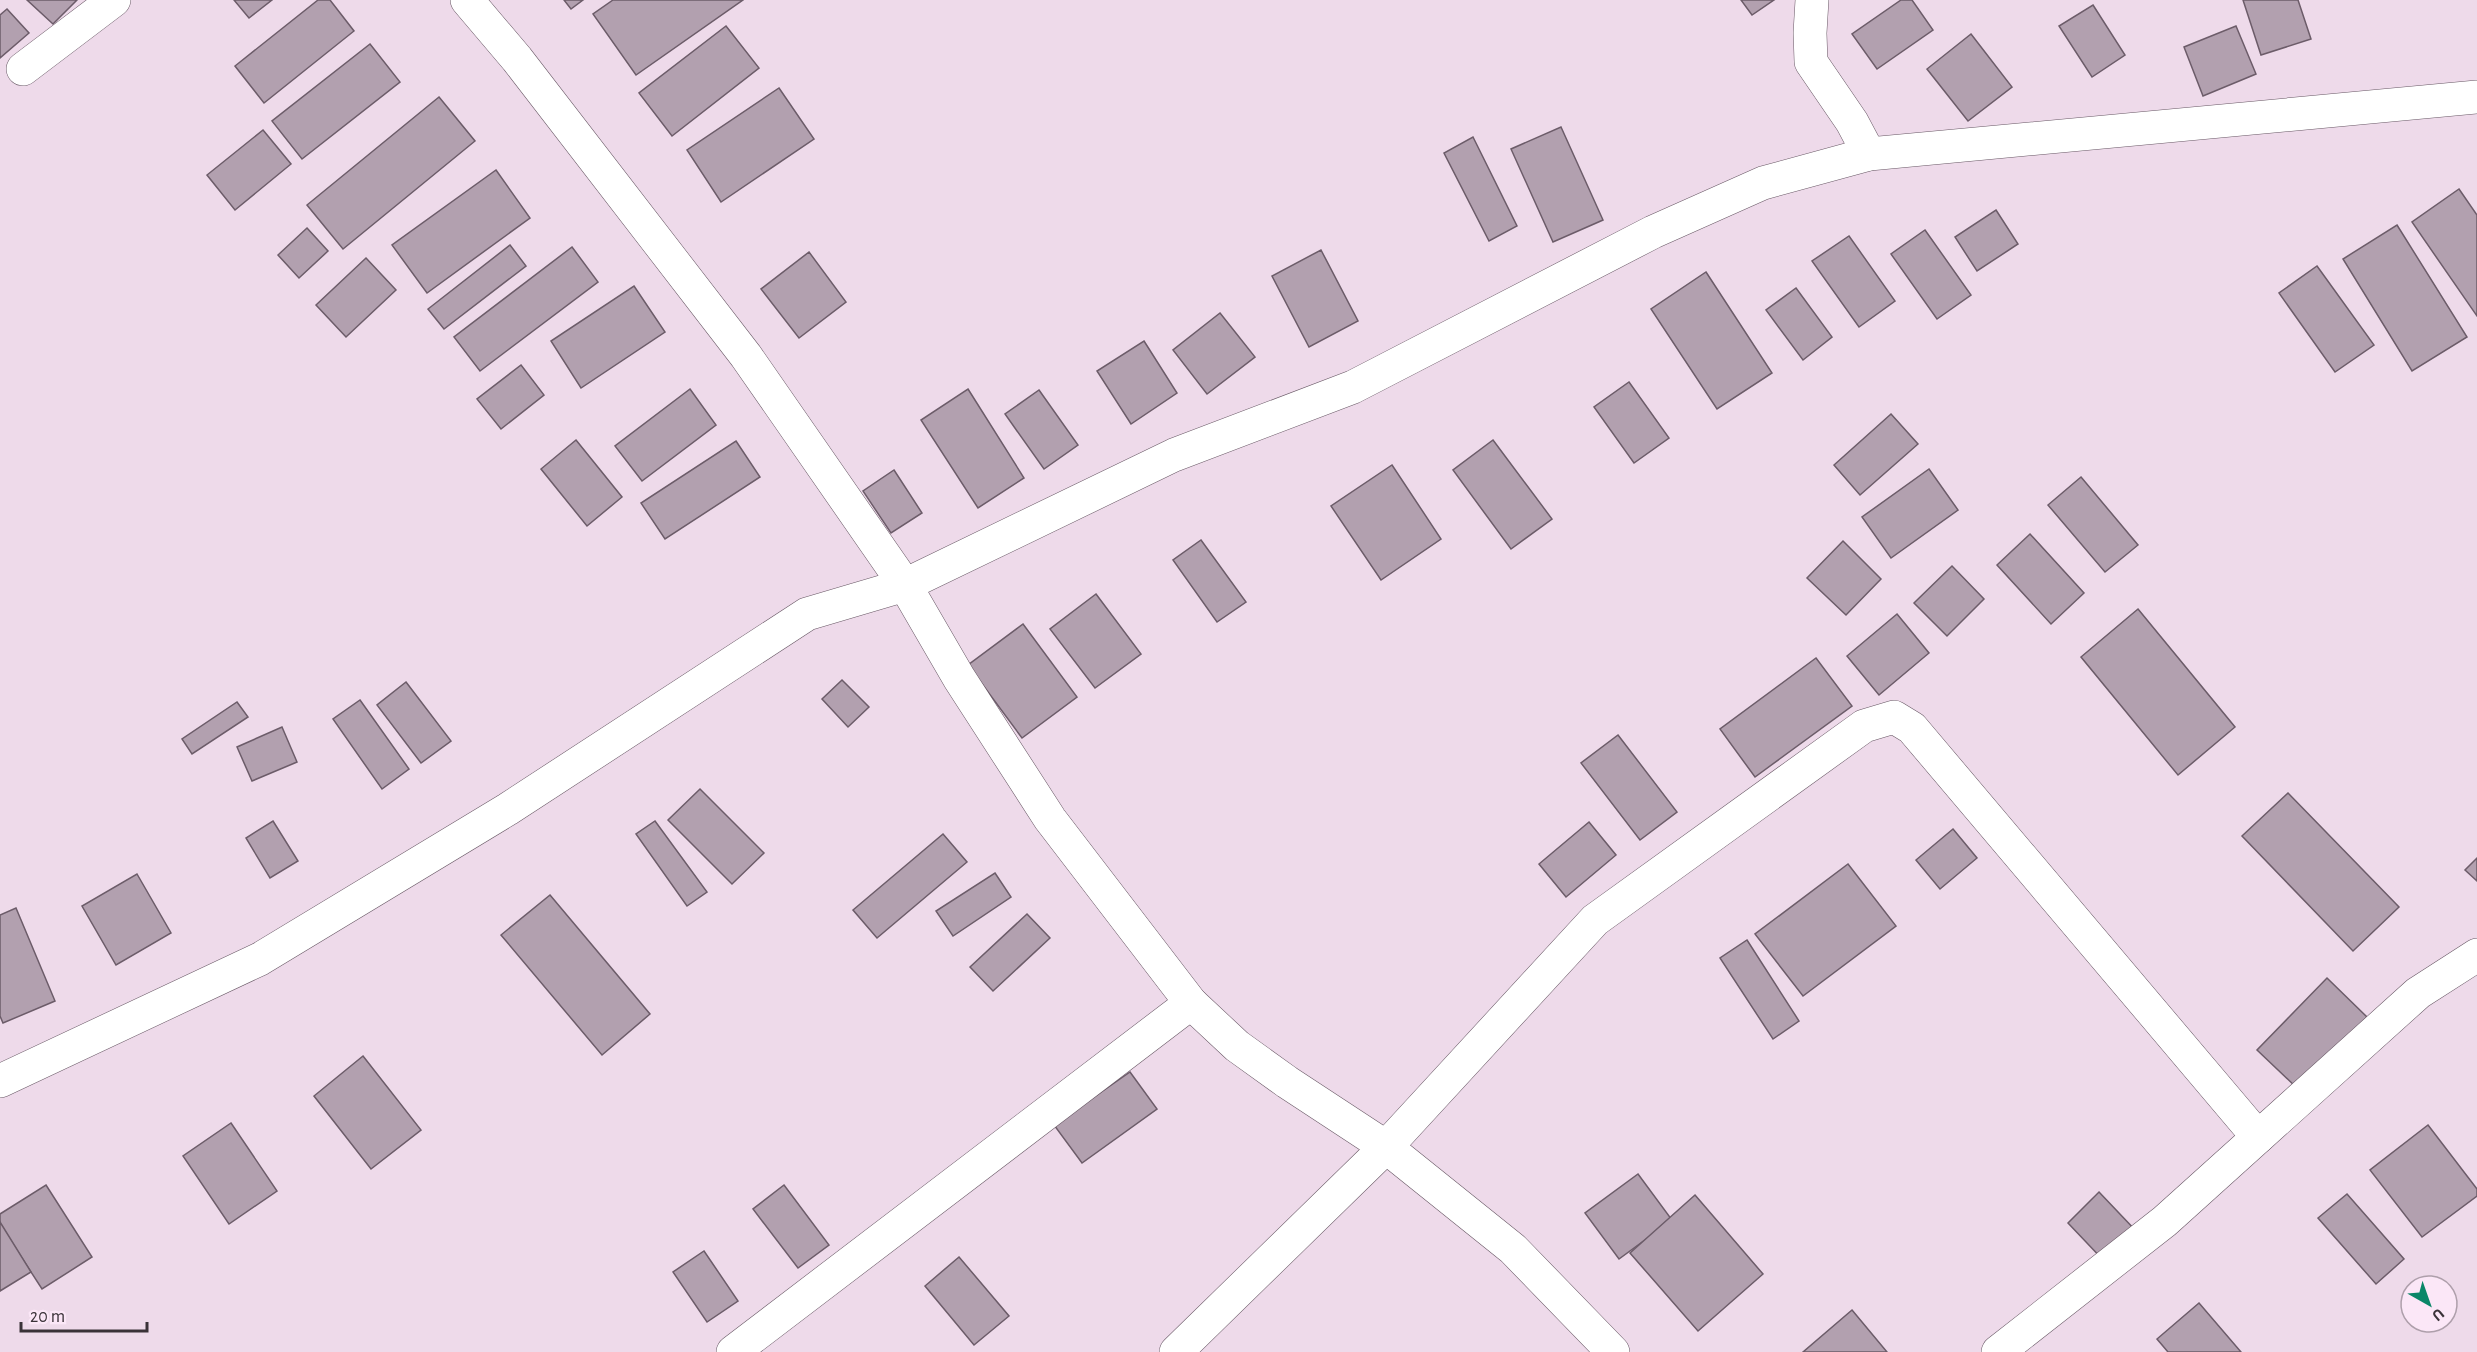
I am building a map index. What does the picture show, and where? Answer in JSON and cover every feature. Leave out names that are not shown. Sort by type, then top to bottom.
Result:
[{"type":"street","points":[[23,69],[114,0]]},
{"type":"street","points":[[467,0],[517,59],[746,356],[905,585],[960,678],[1050,819],[1191,1003],[1236,1046],[1386,1147],[1513,1248],[1613,1352]]},
{"type":"street","points":[[1812,0],[1811,62],[1852,122],[1869,154]]},
{"type":"street","points":[[0,1081],[260,959],[508,809],[807,614],[905,585],[1174,455],[1353,387],[1653,232],[1763,183],[1869,154],[2477,97]]},
{"type":"street","points":[[1176,1352],[1386,1147],[1595,920],[1864,726],[1894,717],[1912,728],[2258,1137]]},
{"type":"street","points":[[1998,1352],[2165,1221],[2418,993],[2477,954]]},
{"type":"street","points":[[733,1352],[1191,1003]]},
{"type":"building","points":[[27,0],[77,0],[53,24]]},
{"type":"building","points":[[234,0],[272,0],[249,18]]},
{"type":"building","points":[[318,0],[330,0],[354,31],[264,103],[235,66]]},
{"type":"building","points":[[564,0],[583,0],[571,9]]},
{"type":"building","points":[[613,0],[743,0],[636,75],[593,14]]},
{"type":"building","points":[[1741,0],[1774,0],[1752,15]]},
{"type":"building","points":[[1901,0],[1912,0],[1933,30],[1877,69],[1852,34]]},
{"type":"building","points":[[2243,0],[2298,0],[2311,39],[2261,55]]},
{"type":"building","points":[[2093,5],[2125,55],[2092,77],[2059,26]]},
{"type":"building","points":[[7,9],[29,33],[0,58],[0,15]]},
{"type":"building","points":[[726,26],[759,68],[672,136],[639,93]]},
{"type":"building","points":[[2236,26],[2256,74],[2203,96],[2184,47]]},
{"type":"building","points":[[1971,34],[2012,87],[1968,121],[1927,69]]},
{"type":"building","points":[[370,44],[400,82],[302,159],[272,121]]},
{"type":"building","points":[[779,88],[814,139],[721,202],[687,150]]},
{"type":"building","points":[[439,97],[475,141],[343,249],[307,205]]},
{"type":"building","points":[[1561,127],[1603,220],[1553,242],[1511,149]]},
{"type":"building","points":[[263,130],[291,164],[235,210],[207,175]]},
{"type":"building","points":[[1473,137],[1517,226],[1489,241],[1444,153]]},
{"type":"building","points":[[496,170],[530,218],[427,293],[392,245]]},
{"type":"building","points":[[2459,189],[2477,215],[2477,316],[2412,222]]},
{"type":"building","points":[[1996,210],[2018,244],[1977,271],[1955,237]]},
{"type":"building","points":[[2397,225],[2467,337],[2412,371],[2343,259]]},
{"type":"building","points":[[307,228],[328,251],[299,278],[278,255]]},
{"type":"building","points":[[1925,230],[1971,295],[1937,319],[1891,254]]},
{"type":"building","points":[[1849,236],[1895,301],[1859,327],[1812,261]]},
{"type":"building","points":[[510,245],[526,266],[444,329],[428,309]]},
{"type":"building","points":[[572,247],[598,282],[480,371],[454,337]]},
{"type":"building","points":[[1321,250],[1358,321],[1309,347],[1272,276]]},
{"type":"building","points":[[809,252],[846,302],[799,338],[761,289]]},
{"type":"building","points":[[366,258],[396,290],[346,337],[316,305]]},
{"type":"building","points":[[2317,266],[2374,345],[2335,372],[2279,293]]},
{"type":"building","points":[[1706,272],[1772,373],[1717,409],[1651,309]]},
{"type":"building","points":[[634,286],[665,332],[581,388],[551,341]]},
{"type":"building","points":[[1796,288],[1832,337],[1803,360],[1766,310]]},
{"type":"building","points":[[1220,313],[1255,357],[1207,394],[1173,350]]},
{"type":"building","points":[[1144,341],[1177,393],[1131,424],[1097,371]]},
{"type":"building","points":[[521,365],[544,395],[501,429],[477,399]]},
{"type":"building","points":[[1629,382],[1669,438],[1634,463],[1594,407]]},
{"type":"building","points":[[690,389],[716,425],[642,481],[615,446]]},
{"type":"building","points":[[968,389],[1024,478],[978,508],[921,420]]},
{"type":"building","points":[[1039,390],[1078,445],[1044,469],[1005,414]]},
{"type":"building","points":[[1891,414],[1918,444],[1860,495],[1834,465]]},
{"type":"building","points":[[576,440],[622,497],[587,526],[541,469]]},
{"type":"building","points":[[1493,440],[1552,519],[1511,549],[1453,470]]},
{"type":"building","points":[[736,441],[760,477],[665,539],[641,503]]},
{"type":"building","points":[[1392,465],[1441,539],[1381,580],[1331,506]]},
{"type":"building","points":[[1929,469],[1958,510],[1891,558],[1862,517]]},
{"type":"building","points":[[894,470],[922,513],[891,533],[863,491]]},
{"type":"building","points":[[2081,477],[2138,545],[2105,572],[2048,505]]},
{"type":"building","points":[[2030,534],[2084,593],[2051,624],[1997,565]]},
{"type":"building","points":[[1201,540],[1246,602],[1217,622],[1173,560]]},
{"type":"building","points":[[1843,541],[1881,579],[1846,615],[1807,578]]},
{"type":"building","points":[[1952,566],[1984,599],[1947,636],[1914,603]]},
{"type":"building","points":[[1096,594],[1141,654],[1095,688],[1050,629]]},
{"type":"building","points":[[2138,609],[2235,727],[2178,775],[2081,657]]},
{"type":"building","points":[[1897,614],[1929,653],[1879,695],[1847,656]]},
{"type":"building","points":[[1023,624],[1077,697],[1022,738],[968,665]]},
{"type":"building","points":[[1816,658],[1852,706],[1755,777],[1720,729]]},
{"type":"building","points":[[842,680],[869,707],[848,727],[822,699]]},
{"type":"building","points":[[406,682],[451,741],[421,763],[377,705]]},
{"type":"building","points":[[360,700],[409,769],[382,789],[333,719]]},
{"type":"building","points":[[237,702],[248,717],[192,754],[182,739]]},
{"type":"building","points":[[282,727],[297,762],[252,781],[237,747]]},
{"type":"building","points":[[1618,735],[1677,812],[1640,840],[1581,763]]},
{"type":"building","points":[[700,789],[764,853],[732,884],[668,820]]},
{"type":"building","points":[[2288,793],[2399,907],[2353,951],[2242,836]]},
{"type":"building","points":[[273,821],[298,861],[270,878],[246,838]]},
{"type":"building","points":[[655,821],[707,892],[687,906],[636,834]]},
{"type":"building","points":[[1589,822],[1616,855],[1566,897],[1539,864]]},
{"type":"building","points":[[1953,829],[1977,858],[1940,889],[1916,860]]},
{"type":"building","points":[[943,834],[967,862],[877,938],[853,910]]},
{"type":"building","points":[[2477,858],[2477,881],[2465,870]]},
{"type":"building","points":[[1848,864],[1896,926],[1803,996],[1755,934]]},
{"type":"building","points":[[995,873],[1011,897],[953,936],[936,911]]},
{"type":"building","points":[[137,874],[171,933],[116,965],[82,906]]},
{"type":"building","points":[[550,895],[650,1014],[602,1055],[501,935]]},
{"type":"building","points":[[16,908],[55,1001],[3,1023],[0,1016],[0,915]]},
{"type":"building","points":[[1027,914],[1050,938],[993,991],[970,967]]},
{"type":"building","points":[[1747,940],[1799,1021],[1773,1039],[1720,958]]},
{"type":"building","points":[[2327,978],[2367,1017],[2297,1088],[2257,1050]]},
{"type":"building","points":[[363,1056],[421,1130],[371,1169],[314,1096]]},
{"type":"building","points":[[1130,1072],[1157,1109],[1082,1163],[1054,1125]]},
{"type":"building","points":[[231,1123],[277,1191],[229,1224],[183,1156]]},
{"type":"building","points":[[2428,1125],[2477,1189],[2477,1196],[2422,1237],[2370,1170]]},
{"type":"building","points":[[1638,1174],[1672,1220],[1619,1259],[1585,1213]]},
{"type":"building","points":[[46,1185],[92,1257],[42,1289],[0,1224],[0,1214]]},
{"type":"building","points":[[784,1185],[829,1245],[798,1268],[753,1209]]},
{"type":"building","points":[[2099,1192],[2137,1232],[2105,1262],[2068,1223]]},
{"type":"building","points":[[2347,1194],[2404,1259],[2376,1284],[2318,1218]]},
{"type":"building","points":[[1695,1195],[1763,1274],[1698,1331],[1630,1253]]},
{"type":"building","points":[[0,1222],[31,1272],[0,1291]]},
{"type":"building","points":[[704,1251],[738,1301],[707,1322],[673,1272]]},
{"type":"building","points":[[959,1257],[1009,1316],[974,1345],[925,1286]]},
{"type":"building","points":[[2199,1303],[2241,1352],[2168,1352],[2157,1339]]},
{"type":"building","points":[[1852,1310],[1887,1352],[1803,1352]]}]
